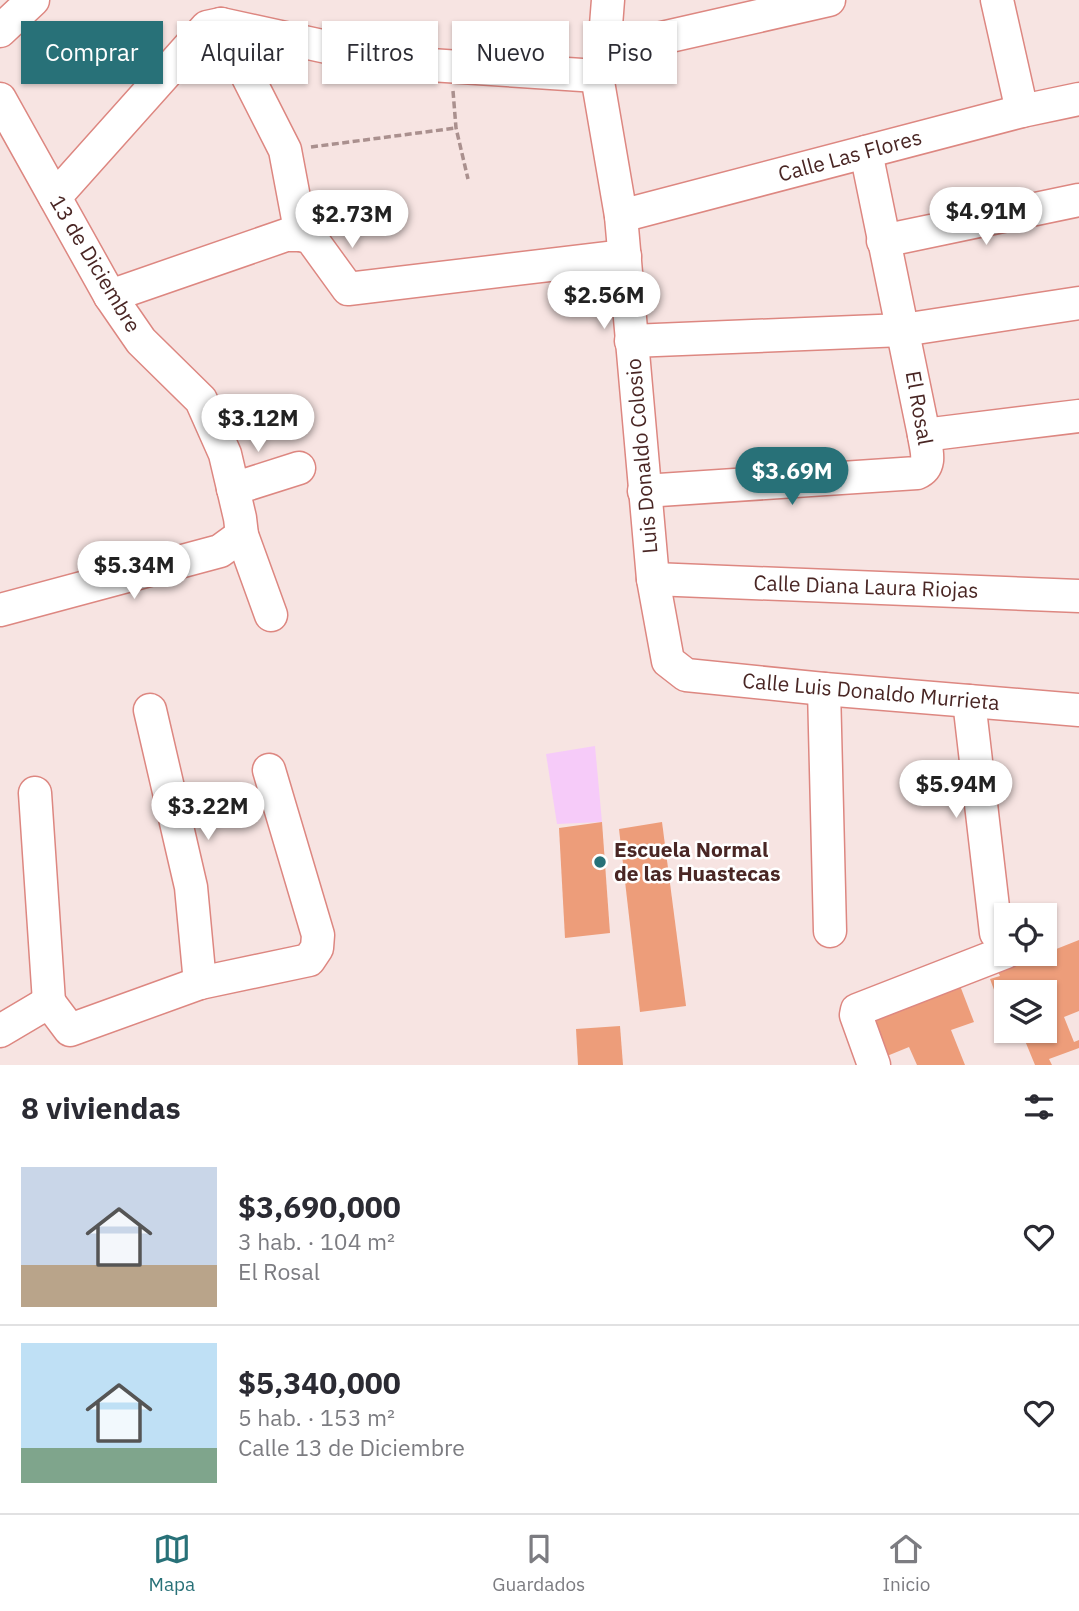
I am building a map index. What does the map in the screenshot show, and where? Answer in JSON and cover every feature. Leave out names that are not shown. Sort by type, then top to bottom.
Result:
[{"type":"street","points":[[0,31],[33,0]]},
{"type":"street","name":"Luis Donaldo Colosio","points":[[605,21],[608,0]]},
{"type":"street","points":[[677,42],[829,0]]},
{"type":"street","points":[[998,0],[1022,111]]},
{"type":"street","points":[[308,43],[400,63],[451,66],[583,63]]},
{"type":"street","points":[[55,197],[177,61]]},
{"type":"street","points":[[251,84],[285,150],[301,235]]},
{"type":"street","name":"Luis Donaldo Colosio","points":[[603,84],[621,216],[653,579],[668,661]]},
{"type":"street","name":"13 de Diciembre","points":[[0,99],[110,296],[141,341],[201,400],[225,454],[242,536],[271,615]]},
{"type":"street","name":"Calle Las Flores","points":[[621,216],[1022,111],[1079,99]]},
{"type":"street","name":"El Rosal","points":[[644,491],[917,473],[925,469],[928,463],[925,435],[866,152]]},
{"type":"street","points":[[883,241],[1079,200]]},
{"type":"street","points":[[110,296],[286,235],[311,238],[348,289],[625,256]]},
{"type":"street","points":[[631,341],[903,330],[1079,303]]},
{"type":"street","points":[[925,435],[1079,416]]},
{"type":"street","points":[[233,489],[299,468]]},
{"type":"street","points":[[0,610],[220,551],[242,536]]},
{"type":"street","name":"Calle Diana Laura Riojas","points":[[653,579],[1079,596]]},
{"type":"street","name":"Calle Luis Donaldo Murrieta","points":[[668,661],[686,675],[824,690],[1079,710]]},
{"type":"street","points":[[824,690],[830,932]]},
{"type":"street","points":[[969,701],[996,903]]},
{"type":"street","points":[[150,710],[191,887],[200,984]]},
{"type":"street","points":[[35,793],[50,1002],[70,1030],[200,984],[309,960],[317,948],[318,935],[269,770]]},
{"type":"street","points":[[874,1065],[856,1014],[857,1010],[994,945]]},
{"type":"street","points":[[0,1031],[50,1002]]},
{"type":"path","points":[[451,66],[456,128],[468,178]]},
{"type":"path","points":[[285,150],[456,128]]},
{"type":"shaded area","points":[[595,746],[602,822],[557,824],[546,754]]},
{"type":"building","points":[[602,822],[610,933],[565,938],[559,828]]},
{"type":"building","points":[[662,822],[686,1006],[640,1012],[619,829]]},
{"type":"building","points":[[1079,940],[1079,1011],[1064,1017],[1074,1042],[1079,1040],[1079,1048],[1049,1059],[1052,1065],[1035,1065],[1026,1043],[1057,1043],[1057,980],[994,980],[994,990],[990,979],[1000,976],[998,972],[1013,966],[1057,966],[1057,949]]},
{"type":"building","points":[[959,983],[974,1022],[951,1030],[965,1065],[917,1065],[909,1047],[887,1056],[872,1017]]},
{"type":"building","points":[[620,1026],[623,1065],[578,1065],[576,1029]]},
{"type":"place","name":"Escuela Normal de las Huastecas","points":[[600,862]]}]
